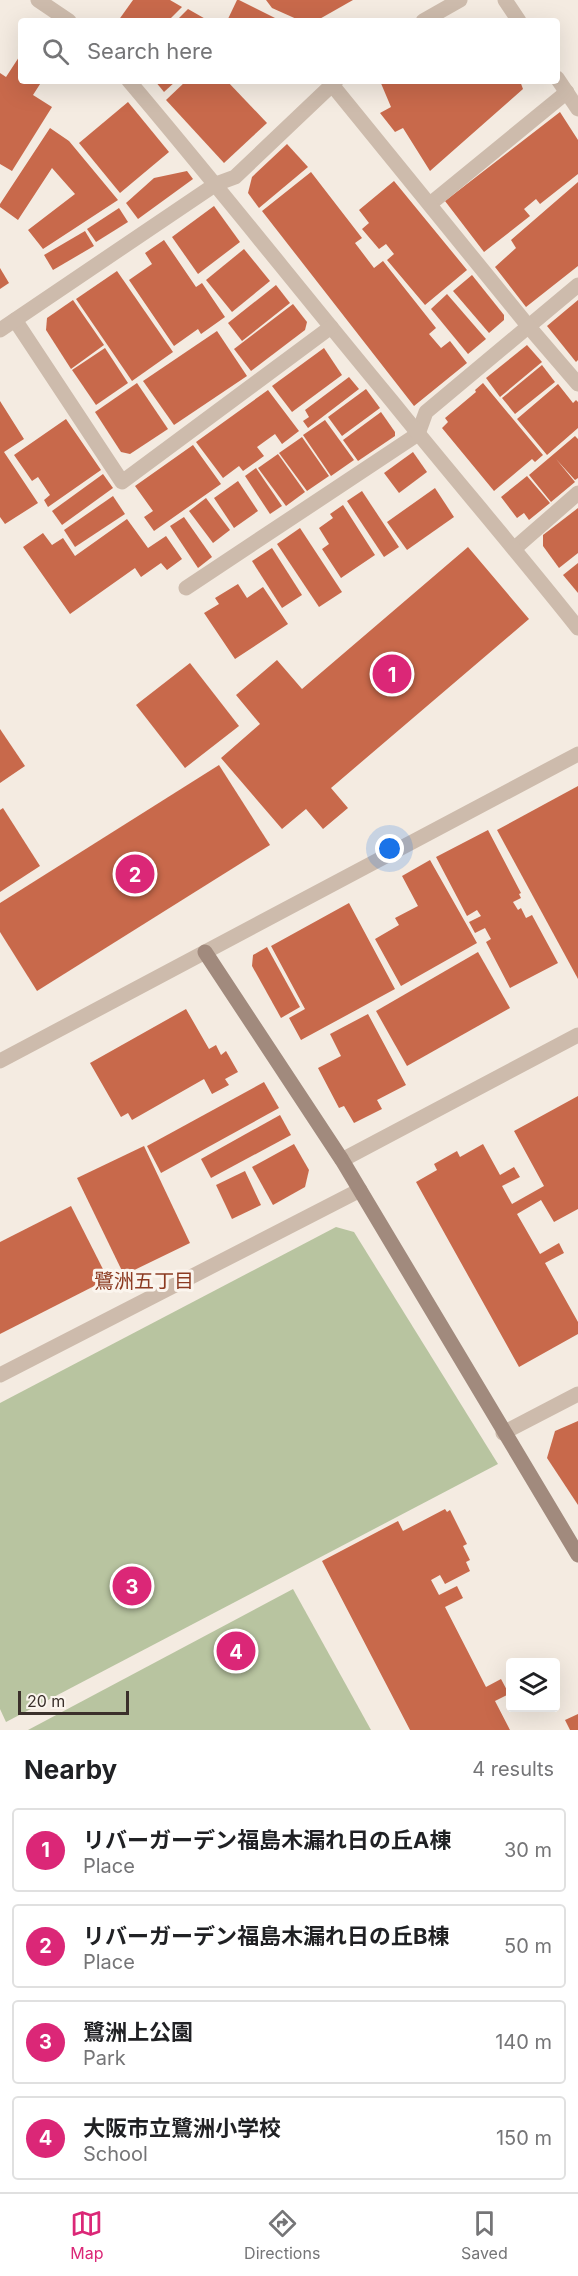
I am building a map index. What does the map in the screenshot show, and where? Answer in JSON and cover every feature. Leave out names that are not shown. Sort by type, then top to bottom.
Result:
[{"type":"street","points":[[38,0],[65,18]]},
{"type":"street","points":[[428,18],[460,0]]},
{"type":"street","points":[[505,0],[517,18]]},
{"type":"street","points":[[560,82],[578,109]]},
{"type":"street","points":[[132,84],[216,184],[418,434],[515,548],[578,628]]},
{"type":"street","points":[[0,330],[216,184],[235,177],[334,84]]},
{"type":"street","points":[[336,84],[529,327],[578,384]]},
{"type":"street","points":[[430,204],[567,92]]},
{"type":"street","points":[[186,588],[418,434],[426,412],[578,285]]},
{"type":"street","points":[[15,320],[122,482],[331,327]]},
{"type":"street","points":[[515,548],[578,493]]},
{"type":"street","points":[[0,1061],[578,754]]},
{"type":"street","points":[[205,952],[342,1160],[578,1556]]},
{"type":"street","points":[[342,1160],[578,1035]]},
{"type":"street","points":[[0,1375],[360,1190]]},
{"type":"street","points":[[503,1433],[578,1394]]},
{"type":"green space","points":[[336,1227],[354,1232],[498,1464],[6,1722],[0,1709],[0,1403]]},
{"type":"green space","points":[[293,1589],[371,1730],[28,1730]]},
{"type":"building","points":[[133,0],[170,0],[182,7],[171,18],[120,18]]},
{"type":"building","points":[[239,0],[275,18],[228,18]]},
{"type":"building","points":[[266,0],[353,0],[321,18],[294,18],[272,8]]},
{"type":"building","points":[[188,9],[204,18],[179,18]]},
{"type":"building","points":[[18,59],[18,84],[40,84],[33,95],[52,107],[12,171],[0,164],[0,73],[6,77]]},
{"type":"building","points":[[157,84],[173,84],[164,92]]},
{"type":"building","points":[[183,84],[230,84],[267,123],[224,163],[166,100]]},
{"type":"building","points":[[381,84],[521,84],[523,89],[430,171],[403,128],[395,132],[380,113],[391,107]]},
{"type":"building","points":[[128,102],[169,152],[120,193],[79,143]]},
{"type":"building","points":[[560,112],[578,140],[578,174],[540,204],[536,199],[524,209],[530,216],[484,252],[445,201]]},
{"type":"building","points":[[50,128],[69,141],[118,200],[43,249],[28,230],[75,194],[52,168],[18,220],[0,207],[0,204]]},
{"type":"building","points":[[287,144],[308,167],[259,208],[248,193],[252,177]]},
{"type":"building","points":[[187,171],[193,179],[138,219],[126,203],[154,178]]},
{"type":"building","points":[[311,172],[362,238],[355,243],[374,268],[383,261],[436,328],[429,334],[441,348],[450,341],[467,363],[414,406],[262,211]]},
{"type":"building","points":[[394,181],[467,270],[425,305],[387,260],[394,254],[386,244],[379,249],[362,229],[369,223],[359,210]]},
{"type":"building","points":[[578,182],[578,266],[526,307],[495,267],[516,248],[511,240]]},
{"type":"building","points":[[214,206],[240,242],[198,274],[172,237]]},
{"type":"building","points":[[119,208],[128,222],[96,242],[87,229]]},
{"type":"building","points":[[85,231],[94,246],[53,270],[44,255]]},
{"type":"building","points":[[164,240],[196,287],[202,283],[225,317],[201,334],[198,329],[174,346],[129,280],[152,264],[145,253]]},
{"type":"building","points":[[244,249],[270,281],[232,312],[206,280]]},
{"type":"building","points":[[0,268],[9,283],[0,289]]},
{"type":"building","points":[[117,271],[173,352],[132,381],[76,299]]},
{"type":"building","points":[[472,275],[504,315],[504,320],[489,333],[453,291]]},
{"type":"building","points":[[276,285],[290,303],[242,341],[228,323]]},
{"type":"building","points":[[447,294],[486,339],[468,354],[431,309]]},
{"type":"building","points":[[73,300],[104,345],[71,369],[46,330],[47,318]]},
{"type":"building","points":[[578,300],[578,360],[576,362],[547,326]]},
{"type":"building","points":[[293,304],[307,322],[305,330],[251,371],[234,349]]},
{"type":"building","points":[[217,331],[247,376],[174,425],[143,381]]},
{"type":"building","points":[[527,345],[542,362],[500,397],[486,378]]},
{"type":"building","points":[[105,348],[128,383],[96,405],[72,370]]},
{"type":"building","points":[[324,348],[342,375],[292,412],[272,386]]},
{"type":"building","points":[[542,365],[555,382],[515,414],[502,398]]},
{"type":"building","points":[[349,377],[359,389],[308,428],[303,421],[309,417],[305,410]]},
{"type":"building","points":[[137,383],[168,429],[130,454],[121,452],[95,412]]},
{"type":"building","points":[[483,383],[543,455],[535,462],[532,459],[494,491],[442,428],[448,422],[445,418],[476,392],[475,390]]},
{"type":"building","points":[[558,384],[573,403],[576,400],[578,402],[578,428],[547,455],[517,419]]},
{"type":"building","points":[[366,389],[380,408],[342,436],[328,417]]},
{"type":"building","points":[[268,390],[299,431],[282,444],[275,434],[257,447],[264,456],[243,471],[239,466],[223,478],[196,442]]},
{"type":"building","points":[[0,401],[24,439],[4,452],[38,503],[5,524],[0,517]]},
{"type":"building","points":[[381,412],[395,432],[395,436],[358,461],[343,440]]},
{"type":"building","points":[[66,419],[101,470],[48,507],[44,500],[50,495],[38,477],[32,481],[14,455]]},
{"type":"building","points":[[325,420],[354,460],[331,476],[303,435]]},
{"type":"building","points":[[575,436],[578,439],[578,478],[575,480],[556,459],[575,482],[551,502],[529,475]]},
{"type":"building","points":[[302,437],[329,476],[307,491],[279,453]]},
{"type":"building","points":[[193,445],[221,484],[154,531],[144,517],[153,511],[135,486]]},
{"type":"building","points":[[413,452],[427,472],[399,493],[384,473]]},
{"type":"building","points":[[278,454],[305,492],[286,506],[258,468]]},
{"type":"building","points":[[256,468],[282,506],[270,514],[245,476]]},
{"type":"building","points":[[103,474],[113,488],[62,525],[52,511]]},
{"type":"building","points":[[527,476],[550,503],[529,520],[524,513],[517,518],[501,497]]},
{"type":"building","points":[[238,481],[258,511],[234,528],[214,498]]},
{"type":"building","points":[[435,488],[454,517],[407,550],[387,522]]},
{"type":"building","points":[[362,491],[399,547],[384,557],[347,501]]},
{"type":"building","points":[[113,496],[125,514],[75,547],[64,530]]},
{"type":"building","points":[[206,498],[230,530],[213,543],[189,511]]},
{"type":"building","points":[[343,505],[375,555],[341,578],[322,549],[329,544],[319,528],[333,518],[330,514]]},
{"type":"building","points":[[578,508],[578,553],[559,568],[543,546],[543,535]]},
{"type":"building","points":[[184,517],[212,557],[198,568],[170,526]]},
{"type":"building","points":[[127,519],[148,548],[166,536],[182,559],[167,570],[161,563],[141,577],[135,568],[70,614],[23,547],[43,533],[52,545],[63,538],[75,556]]},
{"type":"building","points":[[300,528],[342,592],[319,607],[277,544]]},
{"type":"building","points":[[468,547],[529,619],[331,788],[348,808],[323,829],[306,809],[282,829],[221,758],[260,724],[236,695],[277,660],[302,689]]},
{"type":"building","points":[[272,548],[302,595],[282,608],[252,561]]},
{"type":"building","points":[[578,563],[578,593],[563,575]]},
{"type":"building","points":[[238,584],[247,598],[263,587],[288,624],[235,659],[204,613],[219,604],[215,598]]},
{"type":"building","points":[[190,663],[239,726],[185,768],[136,705]]},
{"type":"building","points":[[0,729],[25,766],[0,783]]},
{"type":"building","points":[[219,765],[270,845],[37,991],[0,932],[0,903]]},
{"type":"building","points":[[578,786],[578,979],[497,830]]},
{"type":"building","points":[[3,808],[40,866],[0,892],[0,810]]},
{"type":"building","points":[[488,830],[521,893],[519,894],[521,898],[513,902],[518,910],[521,908],[526,918],[532,915],[558,963],[510,988],[486,942],[491,939],[485,928],[475,933],[469,922],[481,916],[477,910],[467,916],[436,857]]},
{"type":"building","points":[[430,860],[477,943],[401,986],[375,939],[399,925],[395,918],[418,906],[402,876]]},
{"type":"building","points":[[349,903],[395,989],[301,1040],[289,1018],[305,1009],[271,946]]},
{"type":"building","points":[[267,947],[300,1007],[281,1018],[252,966],[253,955]]},
{"type":"building","points":[[478,952],[510,1008],[407,1066],[376,1011]]},
{"type":"building","points":[[186,1009],[209,1049],[216,1045],[221,1055],[226,1051],[238,1072],[225,1079],[229,1085],[212,1094],[204,1079],[132,1120],[128,1113],[121,1117],[90,1063]]},
{"type":"building","points":[[368,1014],[406,1085],[377,1100],[382,1109],[354,1123],[344,1106],[339,1108],[318,1068],[341,1056],[330,1034]]},
{"type":"building","points":[[264,1082],[279,1108],[161,1173],[147,1146]]},
{"type":"building","points":[[578,1096],[578,1209],[554,1222],[541,1200],[517,1214],[540,1254],[559,1243],[564,1253],[545,1263],[578,1322],[578,1334],[519,1367],[416,1182],[437,1170],[434,1164],[457,1151],[460,1157],[483,1144],[500,1175],[514,1167],[520,1177],[502,1186],[512,1204],[544,1186],[514,1131]]},
{"type":"building","points":[[280,1115],[291,1135],[211,1178],[201,1159]]},
{"type":"building","points":[[294,1144],[309,1170],[305,1187],[273,1205],[252,1167]]},
{"type":"building","points":[[144,1146],[190,1243],[124,1275],[77,1178]]},
{"type":"building","points":[[245,1171],[261,1205],[232,1219],[216,1185]]},
{"type":"building","points":[[71,1206],[108,1279],[0,1334],[0,1242]]},
{"type":"building","points":[[578,1421],[578,1505],[547,1458],[555,1431]]},
{"type":"building","points":[[445,1509],[447,1512],[450,1510],[467,1544],[463,1546],[470,1560],[466,1562],[470,1571],[445,1584],[440,1575],[431,1580],[439,1595],[457,1586],[463,1598],[445,1607],[486,1687],[501,1679],[506,1688],[506,1696],[495,1701],[510,1730],[410,1730],[322,1561],[398,1521],[403,1531]]},
{"type":"building","points":[[578,1714],[578,1730],[570,1730],[565,1720]]},
{"type":"place","name":"リバーガーデン福島木漏れ日の丘A棟","points":[[392,674]]},
{"type":"place","name":"リバーガーデン福島木漏れ日の丘B棟","points":[[135,874]]},
{"type":"place","name":"鷺洲上公園","points":[[132,1586]]},
{"type":"place","name":"大阪市立鷺洲小学校","points":[[236,1651]]},
{"type":"district","name":"鷺洲五丁目","points":[[144,1281]]}]
